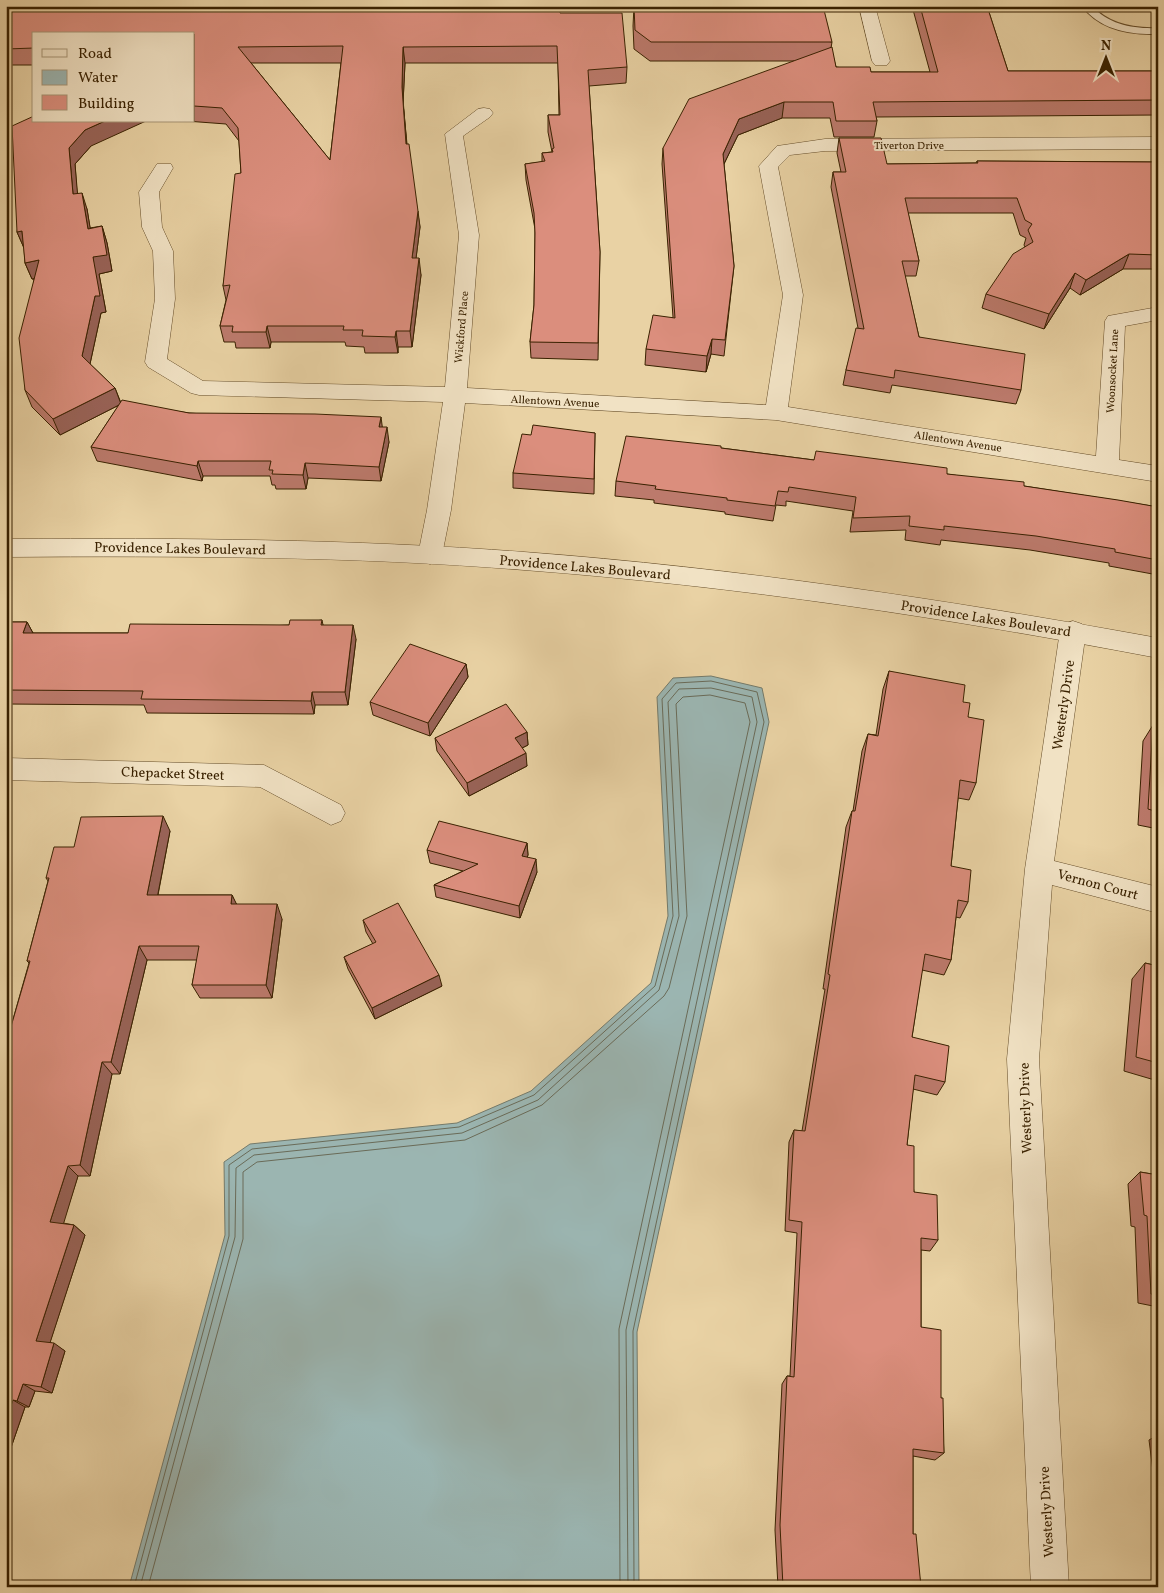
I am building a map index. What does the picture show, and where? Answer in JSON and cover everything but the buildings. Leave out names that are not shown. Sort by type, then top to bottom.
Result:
[{"type":"street","points":[[867,6],[881,61]]},
{"type":"street","name":"Wickford Place","points":[[430,554],[439,510],[455,395],[469,235],[454,134],[484,113]]},
{"type":"street","name":"Tiverton Drive","points":[[776,412],[793,295],[768,166],[784,150],[824,145],[1158,143]]},
{"type":"street","name":"Allentown Avenue","points":[[164,168],[149,192],[152,227],[164,250],[165,299],[156,362],[199,388],[455,395],[776,412],[1158,474]]},
{"type":"street","name":"Woonsocket Lane","points":[[1107,465],[1115,321],[1158,313]]},
{"type":"street","name":"Providence Lakes Boulevard","points":[[6,548],[245,548],[430,554],[580,565],[731,581],[901,604],[1073,631],[1158,648]]},
{"type":"street","name":"Westerly Drive","points":[[1050,1587],[1033,1288],[1023,1059],[1039,869],[1073,631]]},
{"type":"street","name":"Chepacket Street","points":[[6,769],[264,776],[331,813]]},
{"type":"street","name":"Vernon Court","points":[[1039,869],[1158,900]]},
{"type":"lane","points":[[1087,6],[1092,14],[1116,26],[1148,32],[1158,31]]},
{"type":"water","points":[[711,676],[762,688],[769,722],[637,1332],[639,1587],[129,1587],[225,1235],[224,1162],[250,1144],[457,1123],[531,1091],[651,983],[668,916],[657,697],[673,678]]}]
